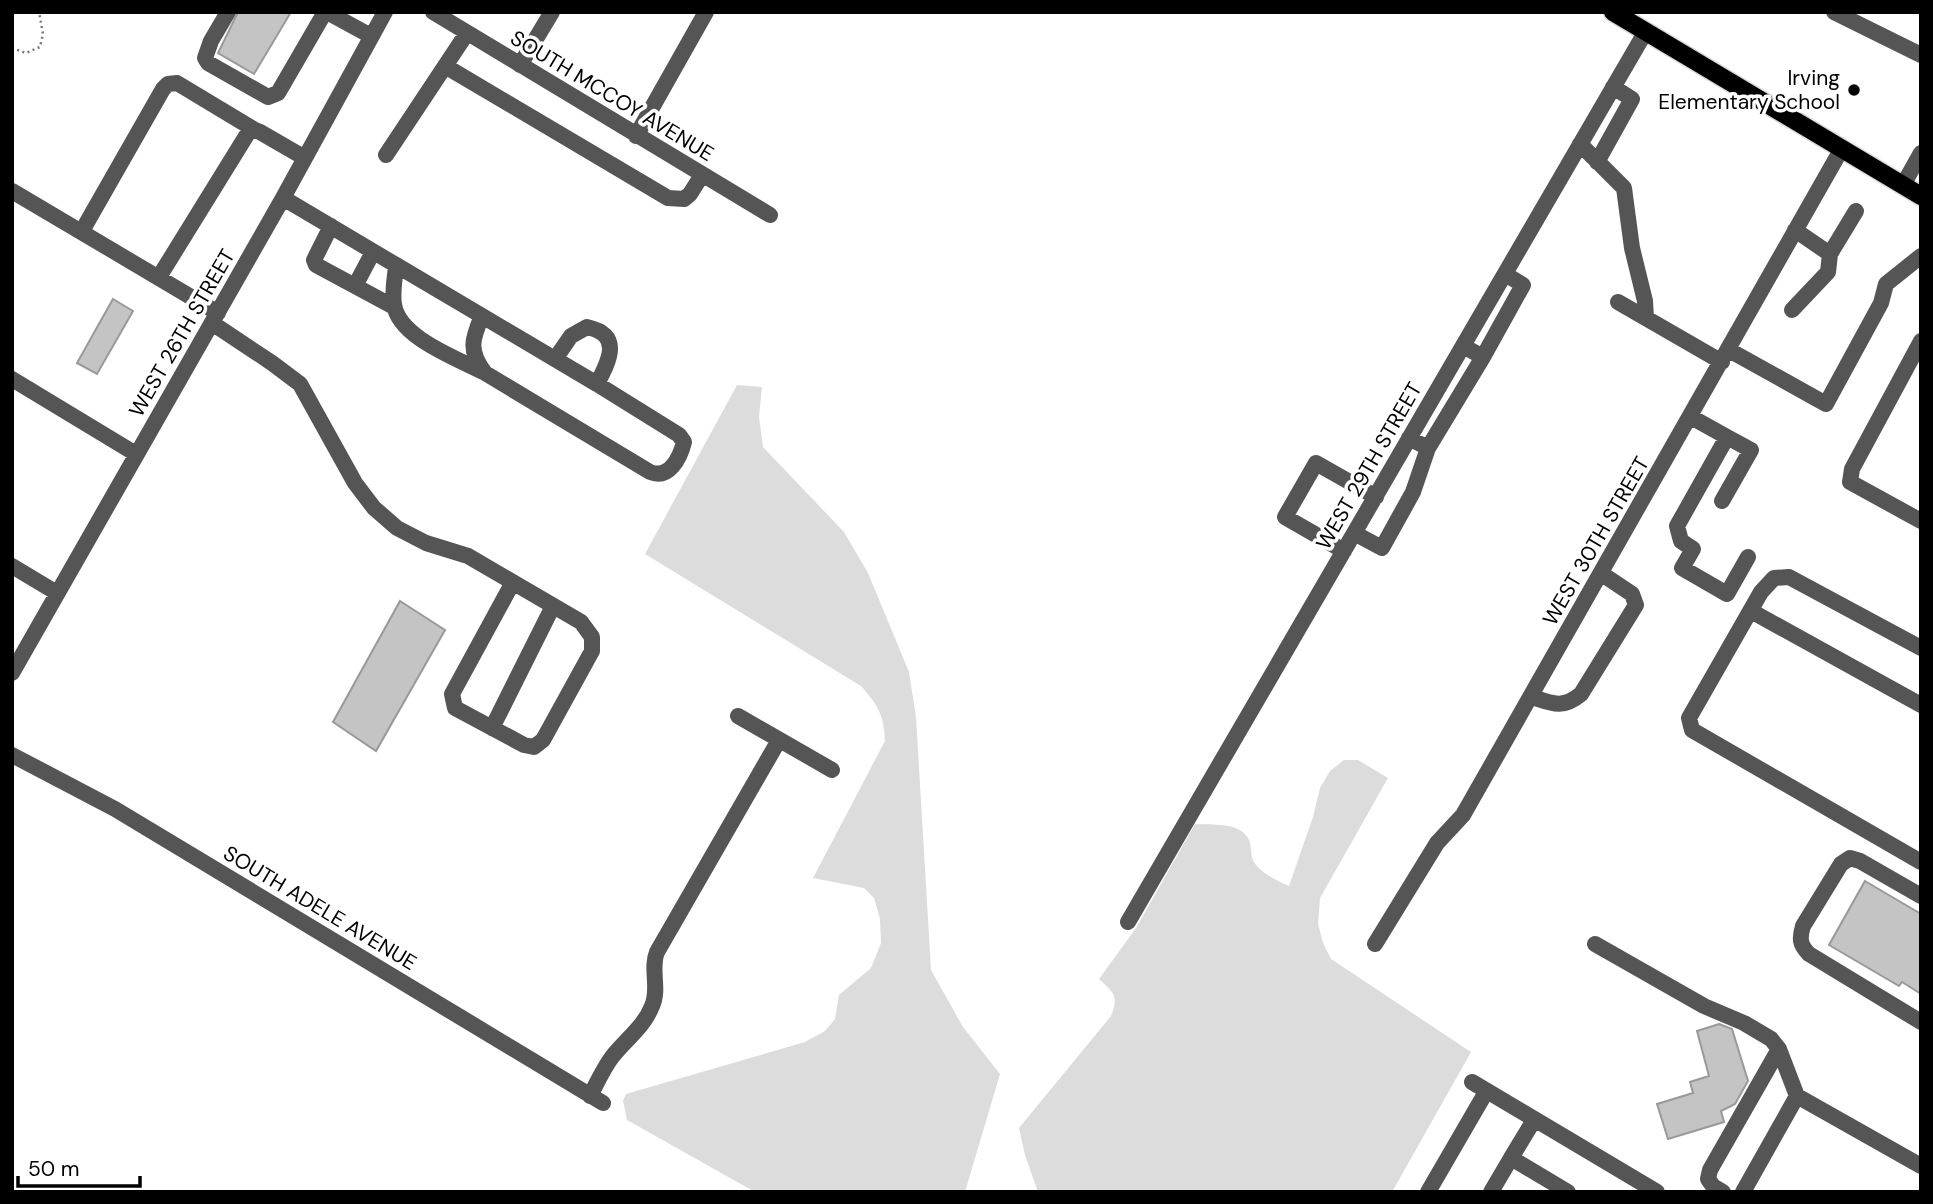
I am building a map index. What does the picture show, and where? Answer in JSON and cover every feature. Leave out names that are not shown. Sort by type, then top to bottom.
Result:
[{"type":"main road","points":[[1613,12],[1921,196]]},
{"type":"street","points":[[228,12],[211,41],[205,58],[208,63],[268,97],[278,93],[326,12],[371,36]]},
{"type":"street","name":"WEST 26TH STREET","points":[[12,673],[283,198],[385,12]]},
{"type":"street","name":"SOUTH MCCOY AVENUE","points":[[433,12],[770,215]]},
{"type":"street","points":[[520,65],[552,12]]},
{"type":"street","points":[[636,136],[706,12]]},
{"type":"street","points":[[1834,12],[1921,55]]},
{"type":"street","name":"WEST 29TH STREET","points":[[1128,922],[1646,31]]},
{"type":"street","points":[[386,155],[467,33]]},
{"type":"street","points":[[445,66],[668,198],[684,199],[702,175]]},
{"type":"street","points":[[82,230],[168,84],[177,83],[305,158]]},
{"type":"street","points":[[1597,162],[1632,99],[1613,87]]},
{"type":"street","points":[[159,277],[248,133],[255,130]]},
{"type":"street","points":[[1580,144],[1625,188],[1632,248],[1645,301],[1646,318]]},
{"type":"street","name":"WEST 30TH STREET","points":[[1375,944],[1437,843],[1464,815],[1841,150]]},
{"type":"street","points":[[1903,185],[1921,153]]},
{"type":"street","points":[[12,191],[159,277],[300,384],[355,483],[374,508],[390,521],[426,544],[468,556],[513,582],[553,606],[581,622],[592,637],[592,651],[543,740],[534,747],[524,745],[455,708],[452,694],[513,582]]},
{"type":"street","points":[[283,198],[331,226],[373,252],[597,384],[679,435],[684,442],[675,465],[665,473],[657,475],[650,472],[485,373],[416,337],[406,328],[394,307],[316,265],[314,260],[331,226]]},
{"type":"street","points":[[1792,310],[1828,272],[1830,254],[1856,211]]},
{"type":"street","points":[[1795,230],[1830,254]]},
{"type":"street","points":[[355,286],[373,252]]},
{"type":"street","points":[[1618,302],[1826,404],[1881,303],[1886,285],[1921,256]]},
{"type":"street","points":[[394,307],[396,265]]},
{"type":"street","points":[[1354,533],[1382,548],[1413,492],[1428,449],[1523,285],[1504,274]]},
{"type":"street","points":[[482,316],[472,337],[473,353],[485,373]]},
{"type":"street","points":[[555,359],[571,336],[587,327],[596,329],[610,342],[611,354],[597,384]]},
{"type":"street","points":[[1921,341],[1852,469],[1850,482],[1921,521]]},
{"type":"street","points":[[1462,346],[1483,357]]},
{"type":"street","points":[[12,379],[136,454]]},
{"type":"street","points":[[1691,417],[1751,450],[1722,501]]},
{"type":"street","points":[[1727,437],[1677,526],[1681,541],[1693,549],[1682,568],[1727,594],[1748,557]]},
{"type":"street","points":[[1409,438],[1428,449]]},
{"type":"street","points":[[1344,551],[1286,517],[1315,463],[1376,496]]},
{"type":"street","points":[[12,566],[57,593]]},
{"type":"street","points":[[1532,697],[1556,705],[1571,702],[1581,694],[1636,605],[1632,594],[1602,574]]},
{"type":"street","points":[[1921,648],[1789,577],[1774,578],[1761,592],[1689,718],[1692,730],[1921,862]]},
{"type":"street","points":[[492,727],[553,606]]},
{"type":"street","points":[[1751,611],[1921,705]]},
{"type":"street","points":[[738,716],[832,770]]},
{"type":"street","name":"SOUTH ADELE AVENUE","points":[[12,755],[115,809],[596,1099],[609,1061],[633,1034],[654,1003],[654,960],[657,952],[779,740]]},
{"type":"street","points":[[1921,896],[1850,858],[1841,864],[1803,926],[1800,937],[1802,947],[1809,954],[1921,1022]]},
{"type":"street","points":[[1595,944],[1704,1006],[1744,1023],[1771,1039],[1779,1049],[1797,1096],[1921,1166]]},
{"type":"street","points":[[1723,1192],[1708,1179],[1710,1170],[1779,1049]]},
{"type":"street","points":[[1472,1082],[1657,1192]]},
{"type":"street","points":[[1428,1192],[1486,1092]]},
{"type":"street","points":[[1743,1192],[1797,1096]]},
{"type":"street","points":[[1491,1192],[1534,1120]]},
{"type":"street","points":[[1511,1158],[1568,1192]]},
{"type":"path","points":[[12,48],[26,53],[40,47],[43,34],[39,12]]},
{"type":"shaded area","points":[[737,385],[762,387],[759,417],[763,447],[844,532],[868,573],[909,672],[916,717],[931,970],[963,1027],[1000,1074],[965,1192],[755,1192],[627,1120],[623,1101],[626,1094],[805,1042],[825,1031],[835,1019],[839,995],[871,968],[881,943],[880,919],[874,898],[864,888],[813,878],[885,741],[883,724],[876,705],[861,686],[645,554]]},
{"type":"shaded area","points":[[1344,760],[1358,760],[1388,778],[1320,898],[1318,924],[1323,943],[1331,959],[1471,1052],[1392,1192],[1038,1192],[1019,1128],[1111,1016],[1115,1004],[1114,995],[1099,979],[1136,928],[1195,824],[1224,825],[1238,829],[1249,840],[1252,858],[1259,868],[1289,886],[1320,788],[1330,771]]},
{"type":"building","points":[[238,12],[291,12],[254,74],[218,53]]},
{"type":"building","points":[[113,299],[133,311],[97,374],[77,363]]},
{"type":"building","points":[[400,601],[445,630],[376,751],[333,722]]},
{"type":"building","points":[[1865,881],[1921,914],[1921,994],[1902,982],[1899,986],[1829,945]]},
{"type":"building","points":[[1719,1024],[1732,1029],[1748,1081],[1735,1104],[1721,1111],[1724,1122],[1668,1139],[1657,1104],[1693,1093],[1690,1082],[1709,1076],[1697,1031]]},
{"type":"place","name":"Irving Elementary School","points":[[1854,90]]}]
